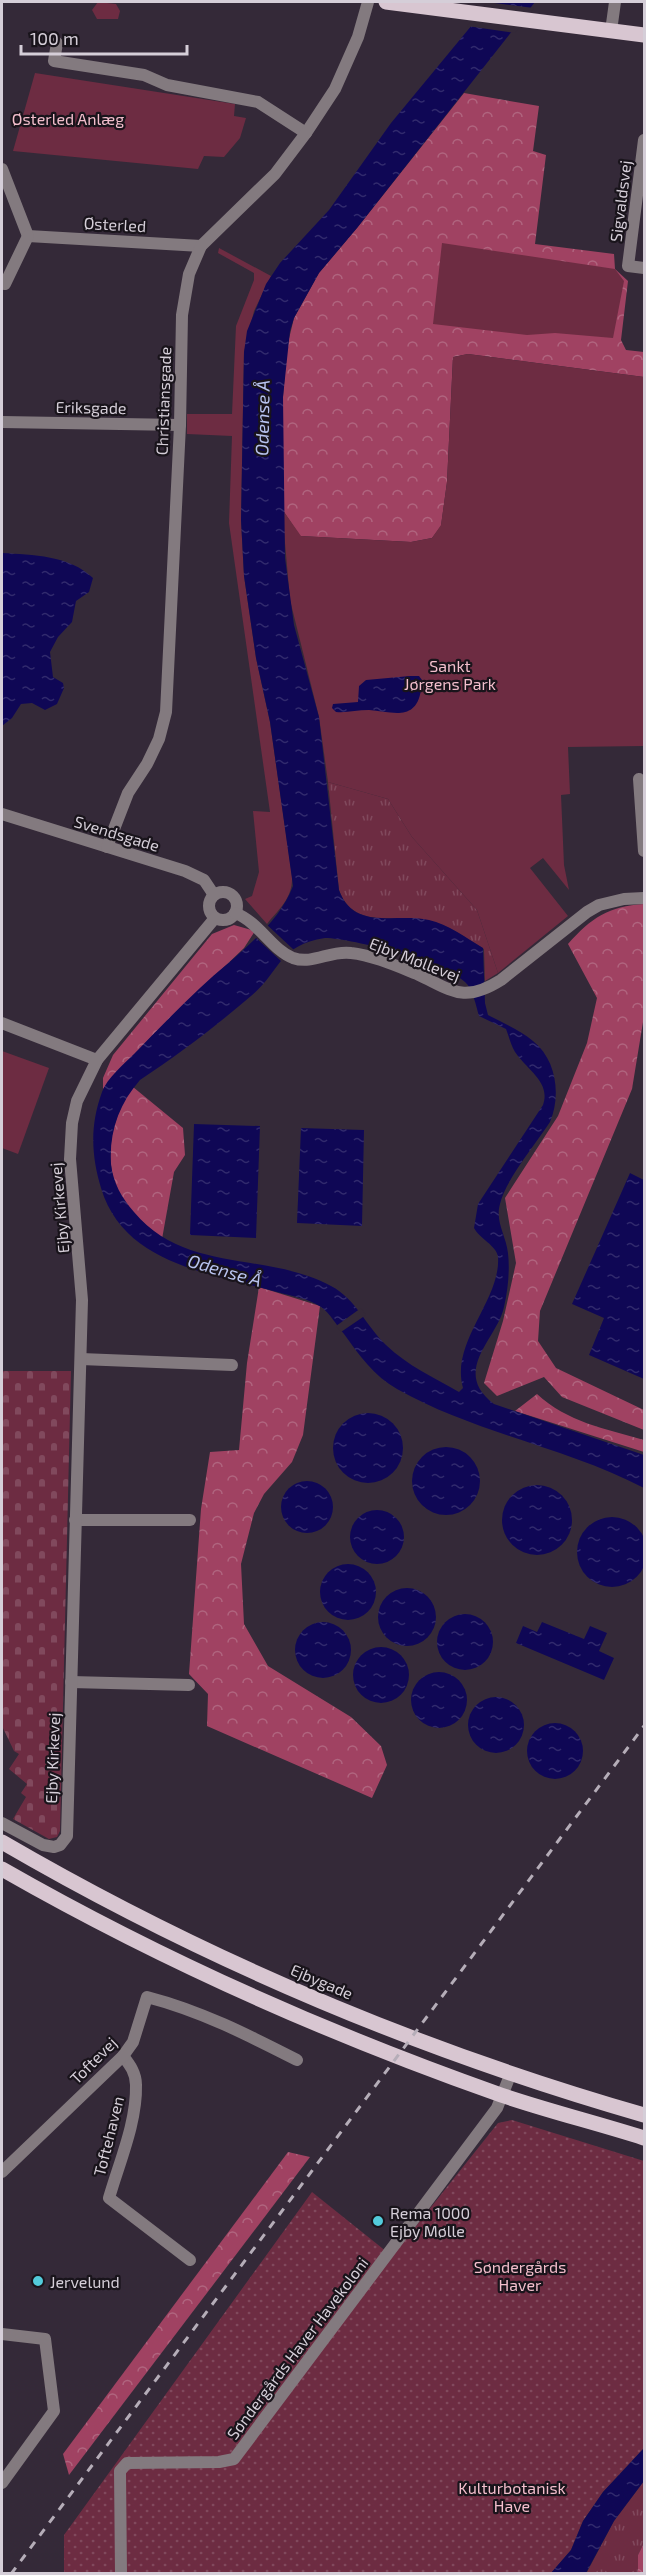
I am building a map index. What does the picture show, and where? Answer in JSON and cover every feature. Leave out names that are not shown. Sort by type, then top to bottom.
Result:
[{"type":"main road","points":[[386,2],[645,35]]},
{"type":"main road","name":"Ejbygade","points":[[2,1842],[54,1873],[179,1936],[393,2031],[511,2073],[645,2115]]},
{"type":"main road","points":[[2,1869],[163,1955],[248,1995],[359,2042],[503,2095],[645,2138]]},
{"type":"street","name":"Christiansgade","points":[[107,847],[128,792],[147,764],[159,739],[166,712],[180,425],[182,315],[189,274],[201,246],[275,174],[335,89],[358,36],[368,2]]},
{"type":"street","points":[[611,31],[615,2]]},
{"type":"street","points":[[57,43],[54,61],[144,75],[167,86],[258,102],[306,133]]},
{"type":"street","name":"Sigvaldsvej","points":[[645,140],[628,266],[645,268]]},
{"type":"street","points":[[2,169],[28,236],[5,284]]},
{"type":"street","name":"Østerled","points":[[28,236],[201,246]]},
{"type":"street","name":"Eriksgade","points":[[2,422],[180,425]]},
{"type":"street","points":[[639,779],[645,851]]},
{"type":"street","name":"Svendsgade","points":[[2,814],[196,876],[210,886],[214,895]]},
{"type":"street","points":[[224,892],[234,897],[235,913],[225,920],[215,918],[209,909],[214,895],[224,892]]},
{"type":"street","name":"Ejby Møllevej","points":[[235,913],[260,929],[289,956],[301,960],[315,960],[333,953],[352,953],[416,974],[449,992],[467,994],[486,990],[599,905],[624,898],[645,898]]},
{"type":"street","points":[[2,1023],[97,1060],[215,918]]},
{"type":"street","name":"Ejby Kirkevej","points":[[2,1823],[49,1847],[60,1845],[67,1836],[82,1300],[70,1159],[72,1123],[83,1085],[97,1060]]},
{"type":"street","points":[[81,1359],[231,1365]]},
{"type":"street","points":[[75,1520],[190,1520]]},
{"type":"street","points":[[71,1682],[189,1685]]},
{"type":"street","name":"Toftevej","points":[[2,2170],[123,2056],[133,2042],[147,1997],[196,2011],[224,2022],[297,2060]]},
{"type":"street","name":"Toftehaven","points":[[123,2056],[132,2068],[136,2084],[134,2109],[109,2198],[190,2260]]},
{"type":"street","points":[[503,2095],[511,2073]]},
{"type":"street","name":"Søndergårds Haver Havekoloni","points":[[121,2574],[120,2471],[127,2463],[219,2462],[234,2459],[497,2108],[503,2095]]},
{"type":"street","points":[[2,2334],[45,2340],[54,2411],[2,2483]]},
{"type":"green space","points":[[98,2],[116,4],[120,11],[118,19],[97,19],[92,10]]},
{"type":"green space","name":"Østerled Anlæg","points":[[35,73],[235,104],[234,116],[246,118],[240,138],[224,157],[204,156],[198,169],[13,151]]},
{"type":"green space","points":[[464,93],[539,106],[533,151],[546,155],[535,244],[614,254],[615,269],[628,281],[621,340],[626,350],[644,352],[644,377],[468,354],[453,357],[447,482],[441,526],[432,538],[411,542],[300,536],[282,509],[283,397],[287,347],[294,318],[319,273]]},
{"type":"green space","points":[[442,243],[615,269],[624,281],[613,338],[555,333],[527,335],[433,324]]},
{"type":"green space","points":[[219,248],[271,276],[254,311],[244,352],[241,520],[244,576],[256,658],[270,722],[292,876],[288,897],[267,924],[245,899],[252,896],[259,872],[253,811],[270,812],[229,523],[232,436],[187,434],[187,414],[232,414],[236,326],[254,280],[254,273],[218,253]]},
{"type":"green space","name":"Sankt Jørgens Park","points":[[468,354],[644,377],[644,746],[568,747],[570,794],[561,795],[564,865],[569,890],[543,858],[530,868],[568,916],[498,973],[477,910],[412,837],[388,799],[328,782],[319,717],[290,600],[282,509],[301,536],[411,542],[432,538],[441,525],[447,482],[453,357]]},
{"type":"green space","points":[[328,782],[388,799],[412,837],[477,910],[498,973],[485,981],[484,949],[444,926],[417,919],[365,916],[346,903],[339,890]]},
{"type":"green space","points":[[644,904],[643,1022],[632,1089],[540,1311],[538,1341],[556,1368],[644,1410],[644,1430],[562,1397],[544,1377],[497,1396],[484,1383],[503,1321],[516,1263],[505,1198],[558,1116],[587,1043],[597,998],[568,944],[593,920],[602,915],[621,907]]},
{"type":"green space","points":[[234,925],[255,931],[244,948],[149,1039],[103,1089],[103,1078],[113,1055],[212,934]]},
{"type":"green space","points":[[2,1051],[49,1068],[18,1154],[2,1148]]},
{"type":"green space","points":[[133,1087],[183,1128],[185,1155],[174,1172],[162,1239],[141,1221],[123,1200],[112,1172],[110,1157],[114,1127],[125,1099]]},
{"type":"green space","points":[[259,1287],[320,1306],[303,1435],[292,1462],[264,1494],[254,1513],[241,1564],[244,1624],[268,1666],[351,1717],[381,1746],[387,1765],[372,1798],[207,1726],[208,1694],[189,1674],[201,1509],[210,1452],[239,1450],[247,1363]]},
{"type":"green space","points":[[2,1371],[71,1371],[60,1831],[57,1837],[49,1839],[13,1819],[26,1797],[21,1793],[27,1784],[9,1769],[19,1754],[14,1751],[2,1726]]},
{"type":"green space","points":[[537,1394],[549,1404],[574,1418],[644,1440],[644,1452],[515,1411]]},
{"type":"green space","name":"Søndergårds Haver","points":[[512,2120],[644,2161],[644,2448],[603,2492],[583,2521],[571,2550],[551,2573],[64,2573],[64,2535],[312,2192],[392,2256],[498,2123]]},
{"type":"green space","points":[[288,2152],[310,2157],[69,2475],[63,2454]]},
{"type":"green space","points":[[644,2481],[644,2543],[638,2555],[638,2573],[586,2574],[614,2521]]},
{"type":"green space","points":[[644,2543],[644,2573],[638,2573],[638,2555]]},
{"type":"water","name":"Odense Å","points":[[491,2],[535,2],[319,273],[294,318],[290,331],[283,397],[285,558],[294,625],[319,717],[339,890],[346,903],[354,911],[365,916],[429,920],[450,928],[483,948],[485,1003],[488,1015],[528,1037],[547,1058],[555,1079],[553,1112],[550,1122],[508,1184],[500,1204],[499,1217],[508,1253],[508,1287],[500,1319],[480,1355],[476,1367],[476,1379],[482,1392],[494,1404],[644,1455],[644,1488],[583,1461],[457,1417],[397,1389],[374,1371],[327,1312],[316,1304],[198,1271],[149,1250],[129,1234],[112,1214],[101,1188],[95,1164],[93,1140],[95,1116],[102,1092],[108,1082],[121,1066],[192,996],[265,929],[286,901],[293,886],[270,722],[256,658],[244,576],[241,520],[244,352],[247,331],[266,284],[280,263],[329,210],[391,123]],"holes":[[[325,938],[377,947],[420,960],[455,975],[465,982],[472,993],[479,1016],[506,1029],[515,1052],[541,1083],[544,1090],[543,1105],[478,1204],[474,1228],[497,1253],[497,1273],[463,1354],[461,1371],[463,1388],[459,1392],[421,1371],[394,1352],[379,1338],[354,1305],[340,1291],[331,1286],[306,1275],[280,1268],[202,1253],[178,1245],[155,1232],[130,1207],[114,1178],[111,1164],[114,1130],[126,1099],[140,1080],[197,1040],[251,996],[289,953],[309,942]]]},
{"type":"water","points":[[2,553],[62,561],[83,570],[93,578],[89,592],[76,601],[72,622],[58,637],[50,652],[53,677],[63,683],[64,688],[57,704],[45,710],[32,703],[21,704],[12,718],[2,726]]},
{"type":"water","points":[[419,676],[422,683],[415,685],[415,690],[421,690],[414,707],[408,711],[401,713],[369,710],[336,712],[332,708],[333,704],[358,702],[359,686],[366,680]]},
{"type":"water","points":[[194,1124],[260,1126],[256,1238],[190,1235]]},
{"type":"water","points":[[301,1128],[364,1130],[362,1226],[297,1223]]},
{"type":"water","points":[[630,1173],[644,1180],[644,1379],[589,1355],[604,1318],[572,1304]]},
{"type":"water","points":[[368,1413],[381,1416],[393,1423],[400,1435],[403,1448],[400,1461],[393,1473],[381,1480],[368,1483],[355,1480],[343,1473],[336,1461],[333,1448],[336,1435],[343,1423],[355,1416]]},
{"type":"water","points":[[446,1447],[459,1449],[470,1457],[478,1468],[480,1481],[478,1494],[470,1505],[459,1513],[446,1515],[433,1513],[422,1505],[414,1494],[412,1481],[414,1468],[422,1457],[433,1449]]},
{"type":"water","points":[[302,1481],[312,1481],[326,1488],[333,1507],[326,1526],[312,1533],[302,1533],[292,1529],[285,1522],[281,1512],[281,1502],[285,1492],[292,1485]]},
{"type":"water","points":[[537,1485],[550,1488],[562,1495],[569,1507],[572,1520],[569,1533],[562,1545],[550,1552],[537,1555],[524,1552],[512,1545],[505,1533],[502,1520],[505,1507],[512,1495],[524,1488]]},
{"type":"water","points":[[377,1510],[387,1512],[396,1518],[402,1527],[404,1537],[402,1547],[396,1556],[387,1562],[377,1564],[367,1562],[358,1556],[352,1547],[350,1537],[352,1527],[358,1518],[367,1512]]},
{"type":"water","points":[[612,1517],[625,1520],[637,1527],[644,1539],[647,1552],[644,1565],[637,1577],[625,1584],[612,1587],[599,1584],[587,1577],[580,1565],[577,1552],[580,1539],[587,1527],[599,1520]]},
{"type":"water","points":[[342,1564],[354,1564],[364,1568],[372,1576],[376,1592],[372,1608],[364,1616],[354,1620],[342,1620],[332,1616],[324,1608],[320,1598],[320,1586],[324,1576],[332,1568]]},
{"type":"water","points":[[407,1588],[423,1593],[431,1601],[436,1617],[431,1633],[423,1641],[407,1646],[391,1641],[383,1633],[378,1617],[383,1601],[391,1593]]},
{"type":"water","points":[[459,1614],[471,1614],[485,1622],[493,1636],[491,1653],[485,1662],[471,1670],[459,1670],[442,1658],[437,1648],[437,1636],[449,1619]]},
{"type":"water","points":[[318,1622],[328,1622],[343,1630],[349,1639],[351,1650],[349,1661],[343,1670],[328,1678],[318,1678],[307,1673],[300,1666],[295,1655],[295,1645],[300,1634],[307,1627]]},
{"type":"water","points":[[542,1622],[584,1639],[590,1626],[607,1633],[599,1651],[614,1658],[604,1680],[516,1643],[523,1626],[537,1632]]},
{"type":"water","points":[[375,1647],[387,1647],[397,1651],[405,1659],[409,1675],[405,1691],[397,1699],[387,1703],[375,1703],[365,1699],[357,1691],[353,1681],[353,1669],[357,1659],[365,1651]]},
{"type":"water","points":[[433,1672],[445,1672],[455,1676],[463,1684],[467,1700],[463,1716],[455,1724],[445,1728],[433,1728],[423,1724],[415,1716],[411,1706],[411,1694],[415,1684],[423,1676]]},
{"type":"water","points":[[491,1697],[501,1697],[516,1705],[522,1714],[524,1725],[522,1736],[516,1745],[501,1753],[491,1753],[480,1748],[473,1741],[468,1730],[468,1720],[473,1709],[480,1702]]},
{"type":"water","points":[[549,1723],[561,1723],[571,1727],[579,1735],[583,1751],[579,1767],[571,1775],[561,1779],[549,1779],[539,1775],[531,1767],[527,1757],[527,1745],[531,1735],[539,1727]]},
{"type":"water","points":[[644,2448],[644,2481],[614,2521],[586,2573],[551,2573],[571,2550],[583,2521],[603,2492]]},
{"type":"pier","points":[[487,2],[534,8],[515,33],[467,26]]},
{"type":"pier","points":[[265,923],[294,950],[282,962],[253,935]]},
{"type":"pier","points":[[361,1308],[366,1315],[341,1332],[336,1326]]},
{"type":"railway","points":[[11,2574],[644,1726]]},
{"type":"place","name":"Rema 1000 Ejby Mølle","points":[[378,2221]]},
{"type":"place","name":"Jervelund","points":[[38,2281]]},
{"type":"park label","name":"Kulturbotanisk Have","points":[[512,2496]]}]
